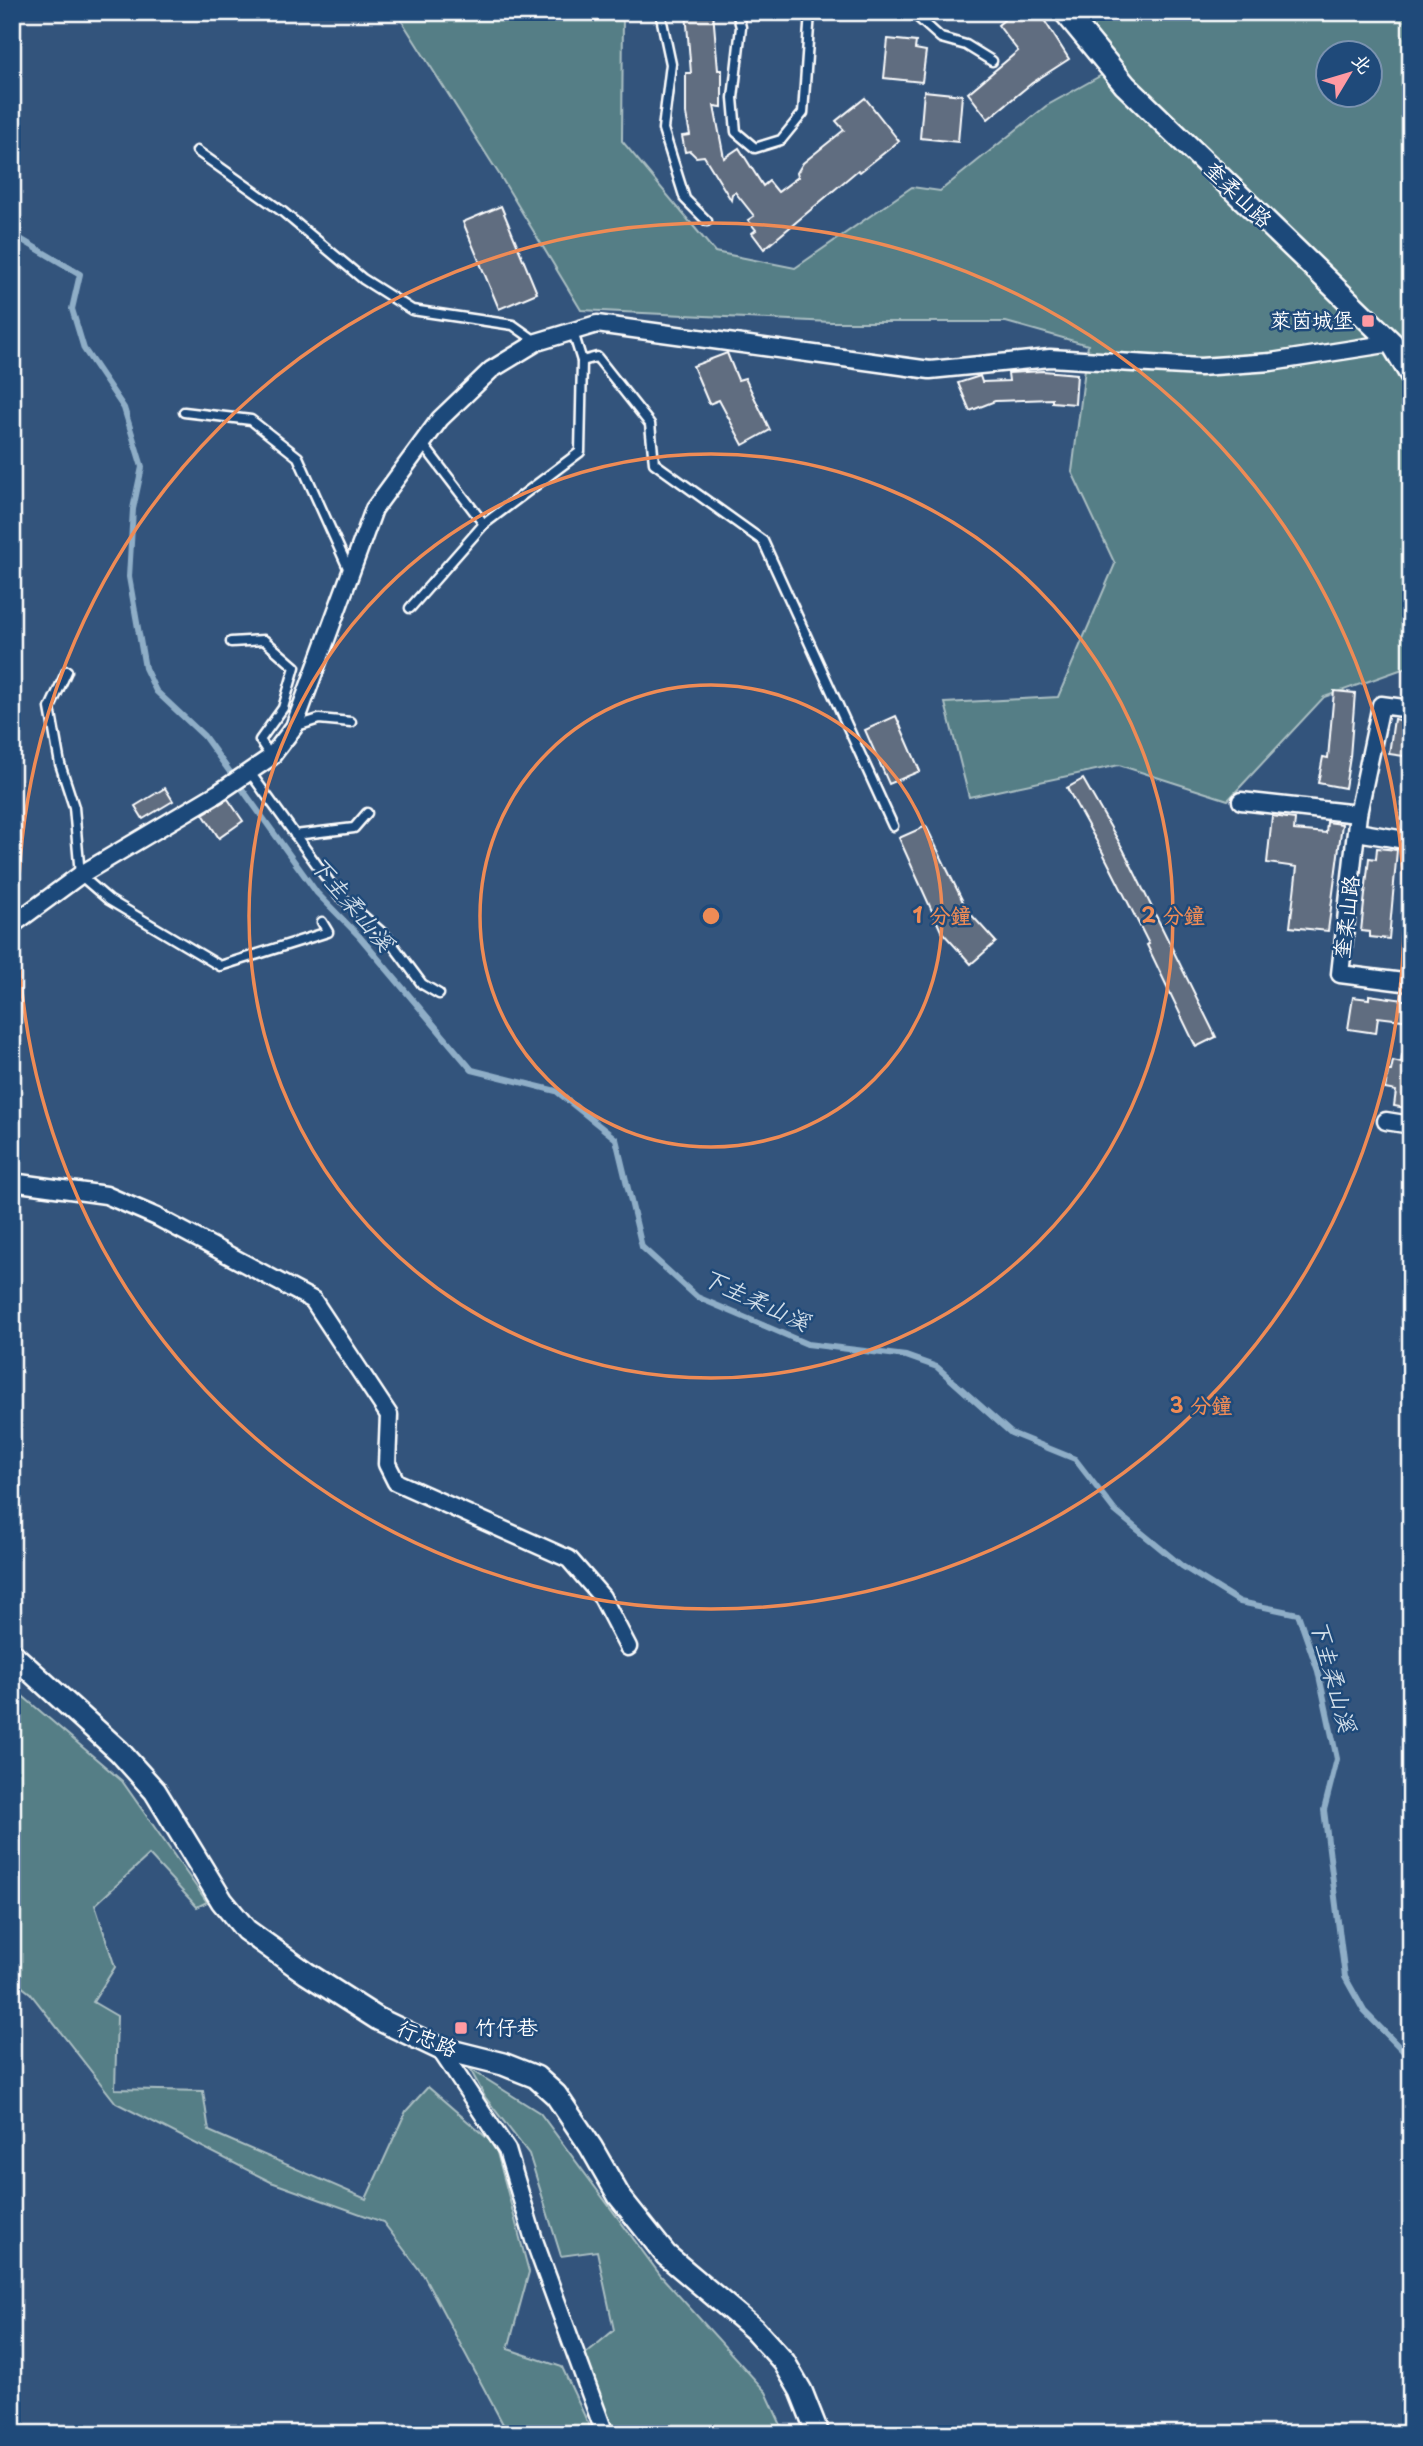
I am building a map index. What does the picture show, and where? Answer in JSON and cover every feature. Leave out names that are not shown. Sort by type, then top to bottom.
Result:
[{"type":"street","name":"奎柔山路","points":[[1065,12],[1125,85],[1392,343],[1411,375]]},
{"type":"street","points":[[12,925],[80,875],[218,793],[271,757],[294,727],[374,509],[440,419],[491,370],[537,342],[597,324],[930,370],[1050,358],[1200,367],[1271,362],[1392,343]]},
{"type":"street","name":"奎柔山路","points":[[1411,709],[1381,705],[1358,814],[1340,974],[1411,983]]},
{"type":"street","points":[[1241,801],[1358,814]]},
{"type":"street","points":[[1357,832],[1411,841]]},
{"type":"street","points":[[1386,1121],[1411,1125]]},
{"type":"street","points":[[12,1182],[106,1195],[157,1217],[313,1300],[389,1415],[387,1464],[396,1482],[569,1559],[602,1597],[628,1647]]},
{"type":"street","name":"行忠路","points":[[12,1654],[120,1751],[155,1791],[222,1901],[246,1930],[306,1973],[378,2019],[439,2048],[503,2064],[536,2077],[556,2095],[591,2147],[619,2196],[666,2255],[754,2329],[783,2362],[801,2390],[818,2434]]},
{"type":"street","points":[[439,2048],[507,2150],[534,2240],[605,2434]]},
{"type":"lane","points":[[660,12],[671,64],[663,129],[685,199],[706,221]]},
{"type":"lane","points":[[737,12],[741,27],[733,98],[736,132],[755,148],[781,140],[803,113],[810,12]]},
{"type":"lane","points":[[912,12],[941,38],[967,45],[992,61]]},
{"type":"lane","points":[[197,151],[284,212],[363,279],[412,310],[513,326],[537,342]]},
{"type":"lane","points":[[410,608],[484,524],[580,452],[582,361],[573,331]]},
{"type":"lane","points":[[582,361],[597,357],[650,424],[654,463],[763,541],[893,826]]},
{"type":"lane","points":[[184,412],[251,420],[298,457],[351,573]]},
{"type":"lane","points":[[422,443],[484,524]]},
{"type":"lane","points":[[231,642],[264,640],[295,667],[283,708],[260,740],[271,757]]},
{"type":"lane","points":[[67,671],[50,708],[60,764],[74,807],[80,875],[109,900],[220,966],[328,932],[322,922]]},
{"type":"lane","points":[[294,727],[319,719],[351,722]]},
{"type":"lane","points":[[244,774],[295,835],[338,894],[387,937],[422,984],[439,994]]},
{"type":"lane","points":[[295,835],[354,828],[367,813]]},
{"type":"green space","points":[[396,12],[623,12],[622,141],[715,252],[795,268],[912,187],[940,191],[1046,106],[1118,66],[1082,12],[1411,12],[1411,666],[1324,697],[1228,800],[1119,765],[969,797],[945,703],[1058,697],[1115,564],[1072,472],[1088,345],[1006,322],[831,322],[581,310]]},
{"type":"green space","points":[[12,1687],[122,1781],[207,1902],[197,1907],[149,1855],[95,1905],[115,1967],[93,2002],[117,2016],[115,2089],[203,2091],[209,2131],[366,2199],[406,2111],[428,2087],[495,2145],[529,2272],[508,2349],[562,2367],[593,2434],[516,2434],[504,2426],[424,2276],[383,2222],[271,2182],[116,2103],[30,1993],[12,1979]]},
{"type":"green space","points":[[470,2069],[540,2113],[661,2276],[766,2392],[785,2434],[612,2434],[584,2355],[614,2330],[597,2251],[561,2256],[529,2154],[485,2097]]},
{"type":"building","points":[[686,12],[713,12],[718,70],[722,70],[722,107],[714,106],[724,158],[739,148],[763,186],[769,181],[778,192],[798,177],[797,173],[803,163],[844,130],[836,121],[865,98],[899,141],[860,172],[858,170],[764,249],[752,233],[756,230],[748,220],[754,216],[735,192],[731,200],[704,156],[696,157],[690,151],[685,152],[682,136],[690,135],[686,114],[686,73],[691,73]]},
{"type":"building","points":[[998,12],[1039,12],[1069,59],[1032,83],[988,119],[968,93],[1018,51],[998,25],[1004,20]]},
{"type":"building","points":[[888,39],[916,42],[915,49],[926,51],[922,82],[884,78]]},
{"type":"building","points":[[924,91],[962,95],[958,142],[920,138]]},
{"type":"building","points":[[501,206],[537,293],[499,309],[463,222]]},
{"type":"building","points":[[727,353],[738,380],[745,378],[770,430],[743,445],[719,400],[709,404],[693,366]]},
{"type":"building","points":[[1043,371],[1077,374],[1075,404],[1052,402],[1052,399],[995,401],[970,411],[958,383],[980,376],[982,382],[1009,381],[1008,373]]},
{"type":"building","points":[[1334,691],[1355,693],[1345,788],[1318,783],[1323,757],[1328,758]]},
{"type":"building","points":[[896,716],[920,771],[889,784],[865,730]]},
{"type":"building","points":[[1394,719],[1411,722],[1411,757],[1389,754]]},
{"type":"building","points":[[1083,779],[1123,849],[1216,1037],[1196,1047],[1147,945],[1149,944],[1067,788]]},
{"type":"building","points":[[165,788],[173,801],[143,819],[135,806]]},
{"type":"building","points":[[228,799],[243,821],[219,838],[203,814]]},
{"type":"building","points":[[1272,816],[1295,819],[1294,830],[1326,833],[1327,822],[1342,824],[1328,931],[1290,927],[1297,867],[1267,863]]},
{"type":"building","points":[[926,826],[967,910],[996,942],[971,964],[941,931],[899,838]]},
{"type":"building","points":[[1377,848],[1397,850],[1389,939],[1370,937],[1370,932],[1361,931],[1369,858],[1376,859]]},
{"type":"building","points":[[1369,995],[1411,1001],[1411,1021],[1378,1017],[1376,1033],[1348,1029],[1353,997],[1369,999]]},
{"type":"building","points":[[1402,1055],[1411,1056],[1411,1109],[1394,1106],[1396,1091],[1385,1089],[1393,1061],[1401,1063]]},
{"type":"waterway","name":"下圭柔山溪","points":[[12,234],[80,274],[72,309],[84,349],[124,408],[142,467],[133,509],[129,577],[145,668],[156,691],[204,736],[317,893],[359,936],[472,1070],[556,1091],[616,1139],[642,1247],[697,1297],[807,1344],[906,1356],[937,1367],[1011,1433],[1075,1459],[1115,1511],[1182,1566],[1240,1602],[1298,1614],[1318,1671],[1337,1759],[1324,1810],[1345,1977],[1364,2011],[1411,2059]]},
{"type":"place","name":"萊茵城堡","points":[[1368,321]]},
{"type":"place","name":"竹仔巷","points":[[461,2028]]}]
